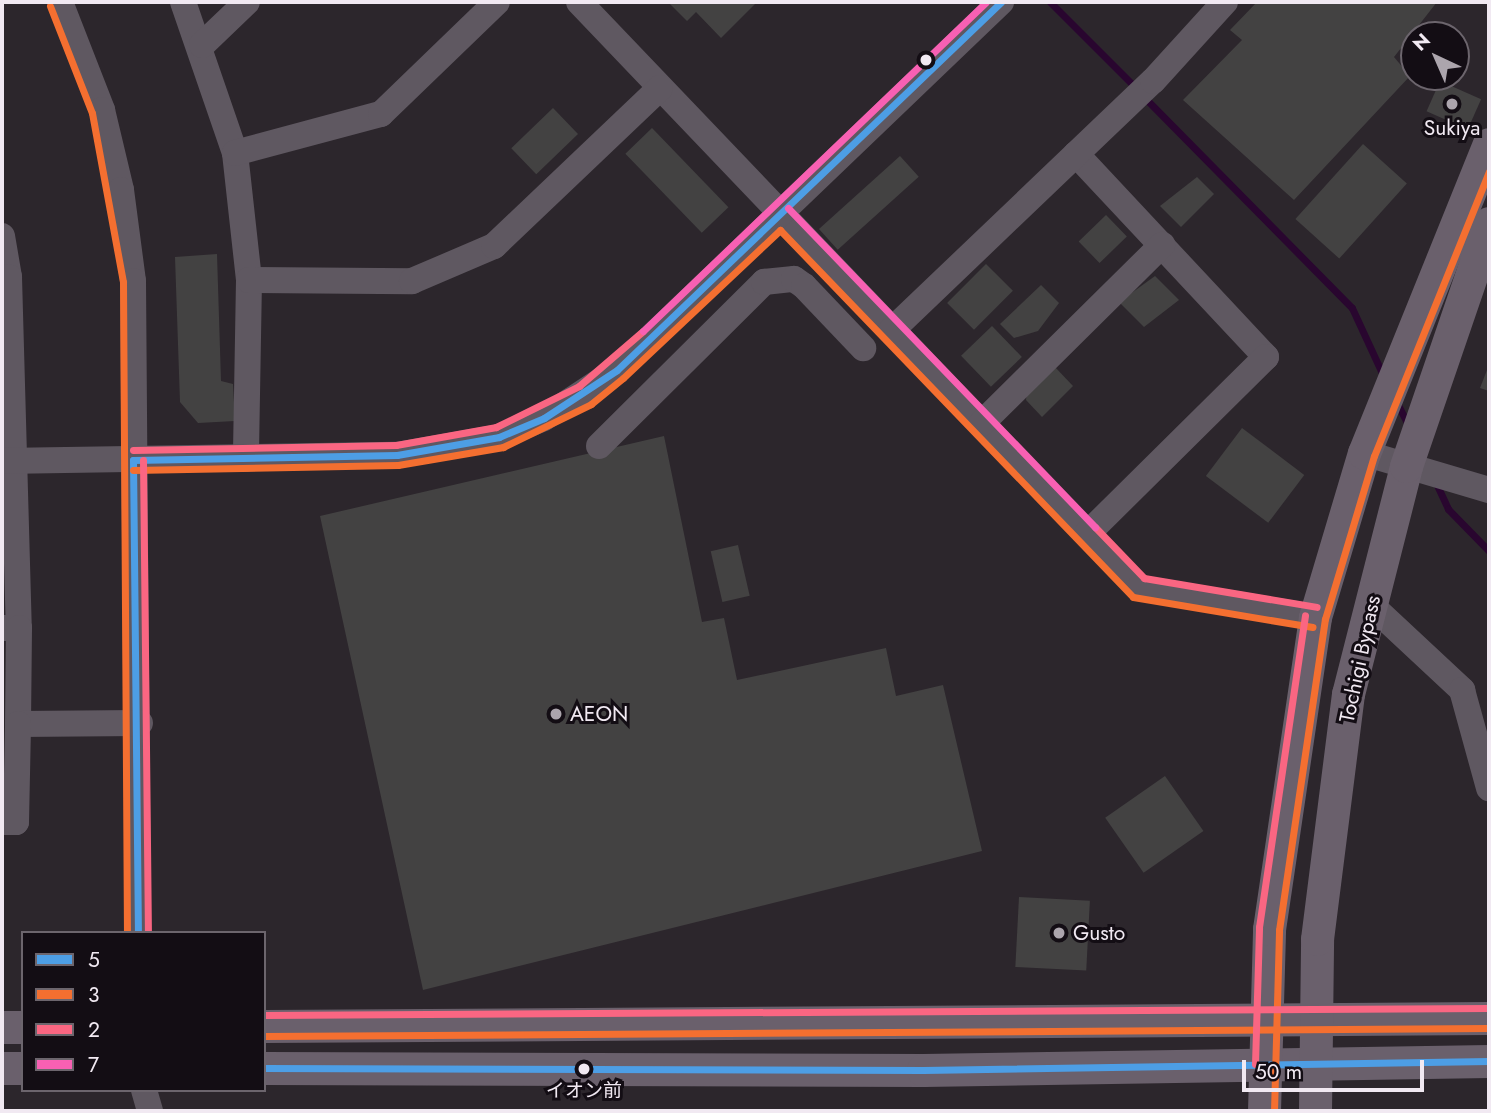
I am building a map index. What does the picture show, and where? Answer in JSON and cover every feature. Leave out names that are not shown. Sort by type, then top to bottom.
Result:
[{"type":"main road","points":[[1264,1111],[1269,929],[1315,617],[1364,453],[1489,144]]},
{"type":"main road","name":"Tochigi Bypass","points":[[1315,1111],[1317,939],[1348,694],[1406,466],[1489,223]]},
{"type":"main road","points":[[266,1026],[1489,1018]]},
{"type":"main road","points":[[2,1027],[21,1027]]},
{"type":"main road","points":[[266,1068],[1489,1061]]},
{"type":"main road","points":[[2,1068],[21,1068]]},
{"type":"street","points":[[60,2],[102,110],[121,190],[133,281],[133,460],[140,723],[138,931]]},
{"type":"street","points":[[184,2],[202,45],[235,153],[249,280],[246,459]]},
{"type":"street","points":[[202,45],[247,2]]},
{"type":"street","points":[[235,153],[381,114],[497,2]]},
{"type":"street","points":[[579,2],[1139,588],[1315,617]]},
{"type":"street","points":[[9,461],[246,459],[438,450],[499,437],[544,418],[617,370],[1001,2]]},
{"type":"street","points":[[891,331],[1076,154],[1225,2]]},
{"type":"street","points":[[249,280],[412,281],[494,246],[660,88]]},
{"type":"street","points":[[1076,154],[1266,356],[1087,534]]},
{"type":"street","points":[[2,236],[6,277],[10,628],[18,724],[16,822],[2,822]]},
{"type":"street","points":[[981,425],[1162,245]]},
{"type":"street","points":[[599,446],[764,282],[794,279],[863,348]]},
{"type":"street","points":[[1364,453],[1489,490]]},
{"type":"street","points":[[1371,605],[1462,690],[1489,788]]},
{"type":"street","points":[[18,724],[140,723]]},
{"type":"street","points":[[145,1092],[150,1111]]},
{"type":"building","points":[[668,2],[757,2],[721,38],[696,12],[687,21]]},
{"type":"building","points":[[1257,2],[1437,2],[1422,21],[1400,21],[1400,49],[1394,57],[1400,64],[1400,87],[1294,200],[1183,100],[1242,40],[1230,30]]},
{"type":"building","points":[[1436,91],[1462,91],[1481,99],[1468,129],[1427,111]]},
{"type":"building","points":[[553,108],[578,134],[536,174],[511,148]]},
{"type":"building","points":[[652,128],[728,207],[702,233],[625,154]]},
{"type":"building","points":[[1363,144],[1407,183],[1339,259],[1295,219]]},
{"type":"building","points":[[900,156],[919,177],[838,250],[819,229]]},
{"type":"building","points":[[1197,177],[1214,194],[1181,227],[1160,206]]},
{"type":"building","points":[[1106,215],[1127,237],[1100,263],[1079,241]]},
{"type":"building","points":[[217,254],[221,381],[233,384],[235,421],[198,423],[180,402],[175,257]]},
{"type":"building","points":[[986,264],[1013,291],[974,330],[947,303]]},
{"type":"building","points":[[1155,276],[1179,300],[1144,327],[1119,302]]},
{"type":"building","points":[[1041,285],[1059,303],[1038,331],[1014,338],[1000,324]]},
{"type":"building","points":[[992,326],[1022,357],[991,387],[961,356]]},
{"type":"building","points":[[1489,365],[1489,391],[1480,388]]},
{"type":"building","points":[[1054,366],[1073,386],[1042,417],[1026,400],[1027,391]]},
{"type":"building","points":[[1242,428],[1304,475],[1268,523],[1206,476]]},
{"type":"building","points":[[664,436],[702,622],[724,618],[737,680],[886,648],[896,696],[943,685],[982,851],[423,990],[320,516]]},
{"type":"building","points":[[738,545],[750,596],[722,602],[711,551]]},
{"type":"building","points":[[1165,776],[1203,831],[1144,873],[1105,818]]},
{"type":"building","points":[[1019,897],[1090,901],[1086,971],[1015,967]]},
{"type":"waterway","points":[[1050,2],[1136,88]]},
{"type":"waterway","points":[[1144,97],[1352,308],[1383,375]]},
{"type":"waterway","points":[[1396,401],[1408,425]]},
{"type":"waterway","points":[[1436,483],[1448,509],[1489,551]]},
{"type":"transit line","name":"7","points":[[643,331],[986,2]]},
{"type":"transit line","name":"5","points":[[133,460],[397,455],[499,437],[544,418],[617,370],[1001,2]]},
{"type":"transit line","name":"3","points":[[50,6],[92,113],[123,282],[127,931]]},
{"type":"transit line","name":"3","points":[[1274,1111],[1279,930],[1325,619],[1374,456],[1489,171]]},
{"type":"transit line","name":"7","points":[[788,208],[1095,527]]},
{"type":"transit line","name":"3","points":[[133,470],[398,465],[503,447],[591,404],[623,378],[780,230],[1133,597],[1313,627]]},
{"type":"transit line","name":"2","points":[[133,450],[396,445],[496,427],[579,386],[643,331]]},
{"type":"transit line","name":"5","points":[[133,460],[138,931]]},
{"type":"transit line","name":"2","points":[[143,460],[148,931]]},
{"type":"transit line","name":"2","points":[[1095,527],[1144,578],[1317,607]]},
{"type":"transit line","name":"2","points":[[1255,1064],[1259,927],[1305,615]]},
{"type":"transit line","name":"2","points":[[266,1015],[1489,1008]]},
{"type":"transit line","name":"3","points":[[266,1036],[1489,1028]]},
{"type":"transit line","name":"5","points":[[266,1068],[923,1070],[1489,1061]]},
{"type":"place","name":"Sukiya","points":[[1452,104]]},
{"type":"place","name":"AEON","points":[[556,714]]},
{"type":"place","name":"Gusto","points":[[1059,933]]},
{"type":"place","name":"イオン前","points":[[584,1069]]}]
